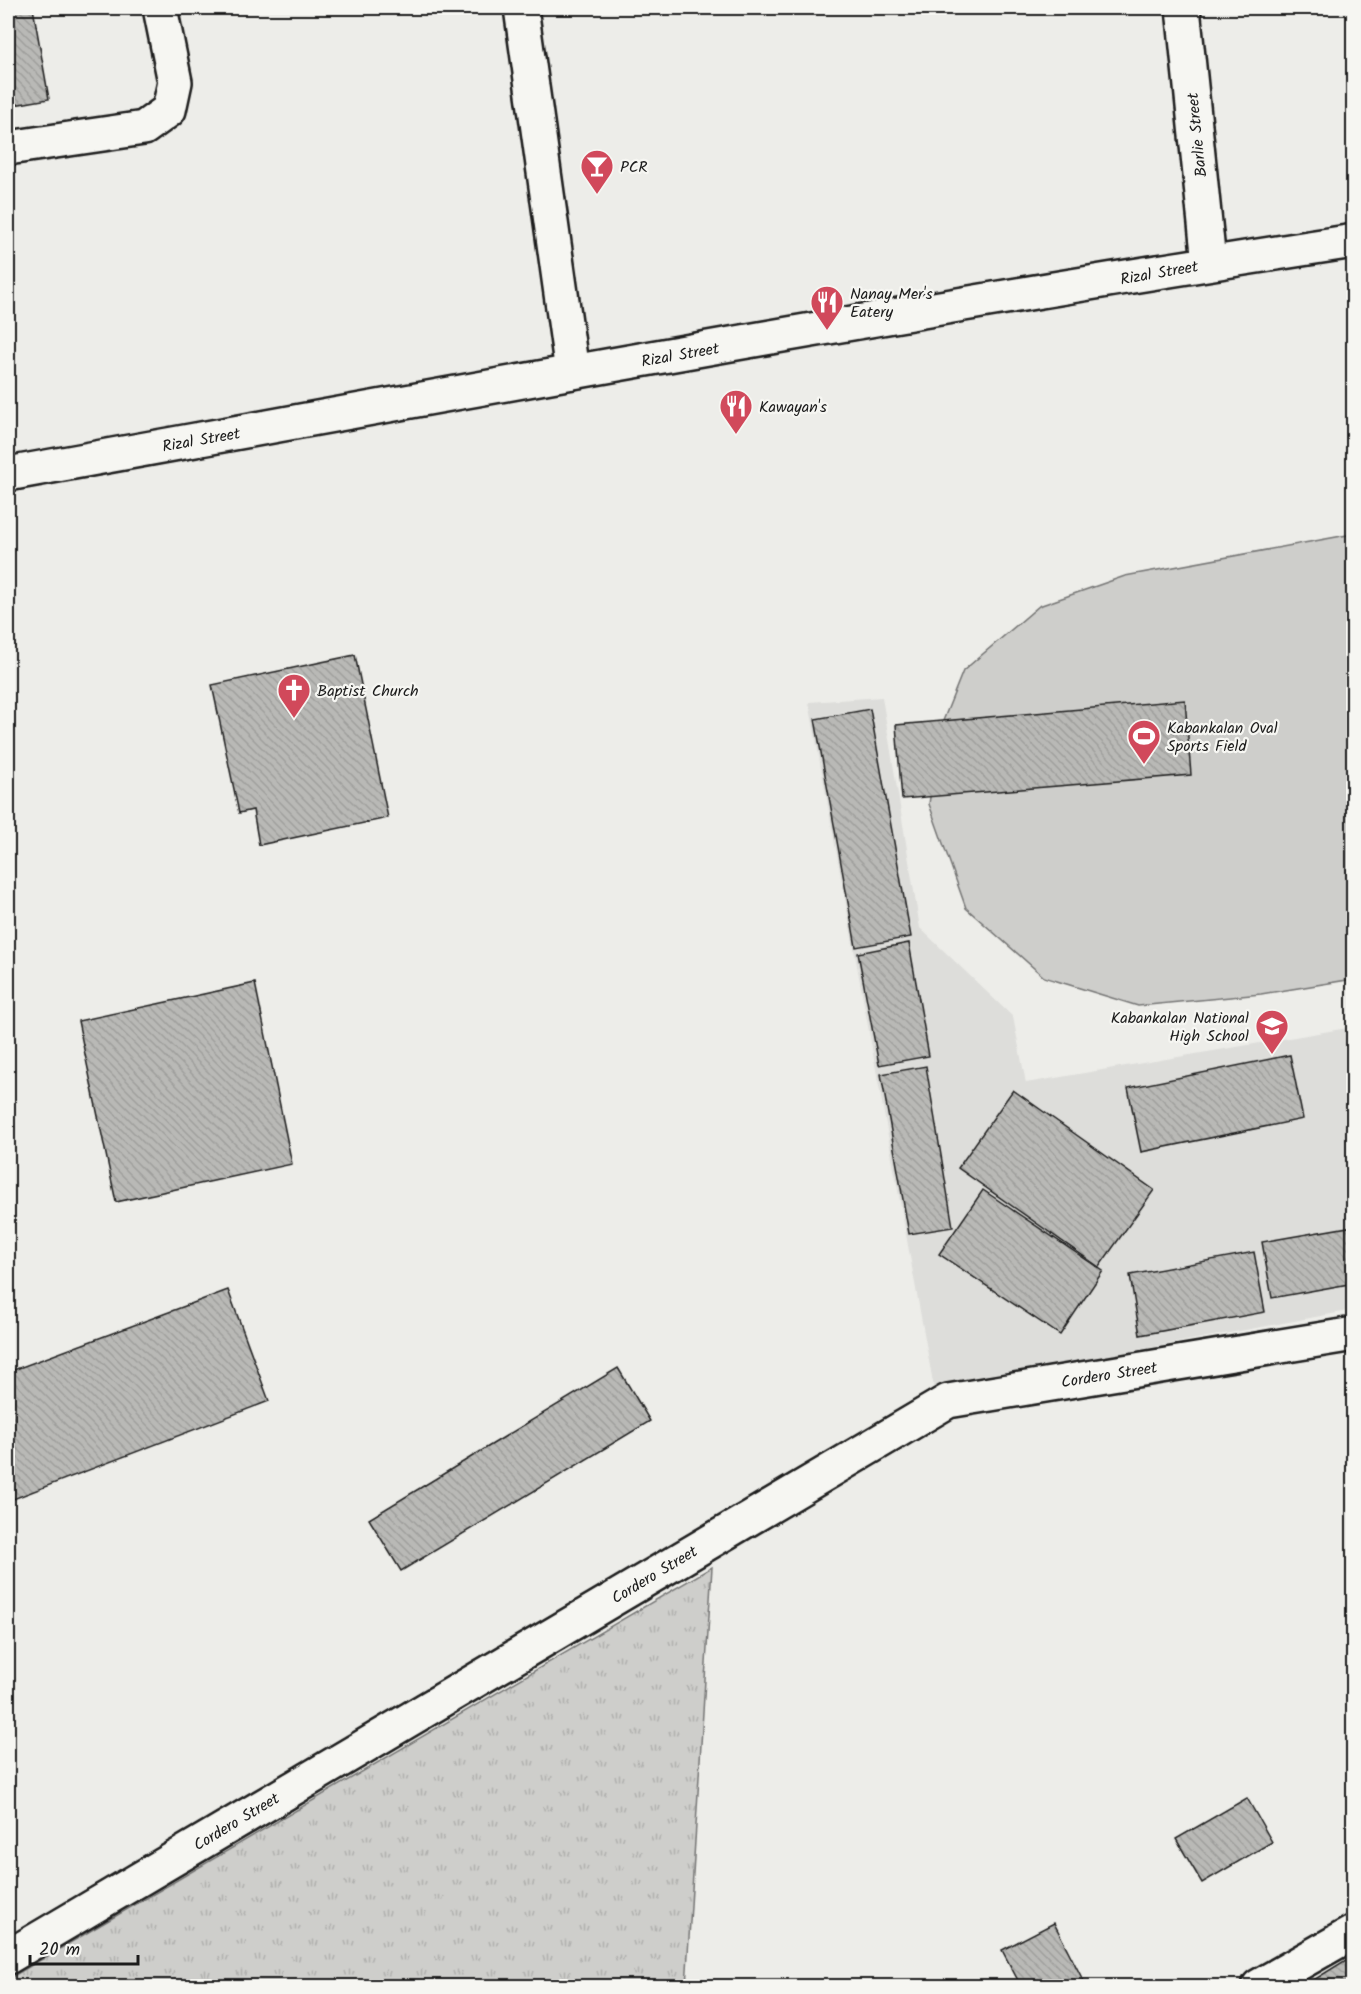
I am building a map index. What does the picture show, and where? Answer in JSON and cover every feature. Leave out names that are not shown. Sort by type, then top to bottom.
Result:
[{"type":"street","points":[[8,148],[144,128],[170,110],[175,82],[159,8]]},
{"type":"street","points":[[521,8],[572,372]]},
{"type":"street","name":"Barlie Street","points":[[1183,8],[1209,263]]},
{"type":"street","name":"Rizal Street","points":[[8,474],[572,372],[1209,263],[1353,241]]},
{"type":"street","name":"Cordero Street","points":[[8,1957],[948,1401],[1353,1334]]},
{"type":"street","points":[[1259,1986],[1353,1932]]},
{"type":"shaded area","name":"Kabankalan National High School","points":[[882,697],[920,928],[1013,1017],[1026,1083],[1353,1027],[1353,1310],[934,1388],[809,702]]},
{"type":"green space","name":"Kabankalan Oval Sports Field","points":[[1353,534],[1353,979],[1261,994],[1138,1006],[1044,977],[966,908],[929,804],[941,726],[963,671],[1039,606],[1125,576]]},
{"type":"green space","points":[[712,1567],[686,1986],[8,1986],[8,1979]]},
{"type":"building","points":[[8,8],[33,8],[49,99],[8,106]]},
{"type":"building","name":"Baptist Church","points":[[355,655],[388,818],[259,845],[253,810],[239,813],[212,685]]},
{"type":"building","points":[[1185,700],[1191,775],[902,799],[896,725]]},
{"type":"building","points":[[870,709],[911,937],[856,947],[815,719]]},
{"type":"building","points":[[909,943],[929,1056],[879,1065],[858,953]]},
{"type":"building","points":[[255,983],[292,1164],[116,1202],[78,1021]]},
{"type":"building","points":[[1290,1055],[1303,1119],[1141,1152],[1128,1088]]},
{"type":"building","points":[[926,1066],[953,1227],[909,1234],[881,1074]]},
{"type":"building","points":[[1013,1090],[1154,1190],[1099,1267],[958,1168]]},
{"type":"building","points":[[983,1190],[1103,1271],[1060,1335],[939,1254]]},
{"type":"building","points":[[1354,1226],[1354,1283],[1272,1298],[1262,1242]]},
{"type":"building","points":[[1254,1252],[1265,1312],[1140,1335],[1130,1275]]},
{"type":"building","points":[[228,1290],[269,1401],[8,1501],[8,1372]]},
{"type":"building","points":[[618,1368],[650,1421],[401,1571],[369,1519]]},
{"type":"building","points":[[1247,1798],[1272,1842],[1202,1883],[1176,1839]]},
{"type":"building","points":[[1054,1923],[1086,1986],[1021,1986],[1002,1950]]},
{"type":"building","points":[[1354,1955],[1354,1986],[1304,1986]]},
{"type":"place","name":"PCR","points":[[597,195]]},
{"type":"place","name":"Nanay Mer's Eatery","points":[[827,331]]},
{"type":"place","name":"Kawayan's","points":[[736,435]]},
{"type":"place","name":"Baptist Church","points":[[294,719]]},
{"type":"place","name":"Kabankalan Oval Sports Field","points":[[1144,765]]},
{"type":"place","name":"Kabankalan National High School","points":[[1272,1055]]}]
